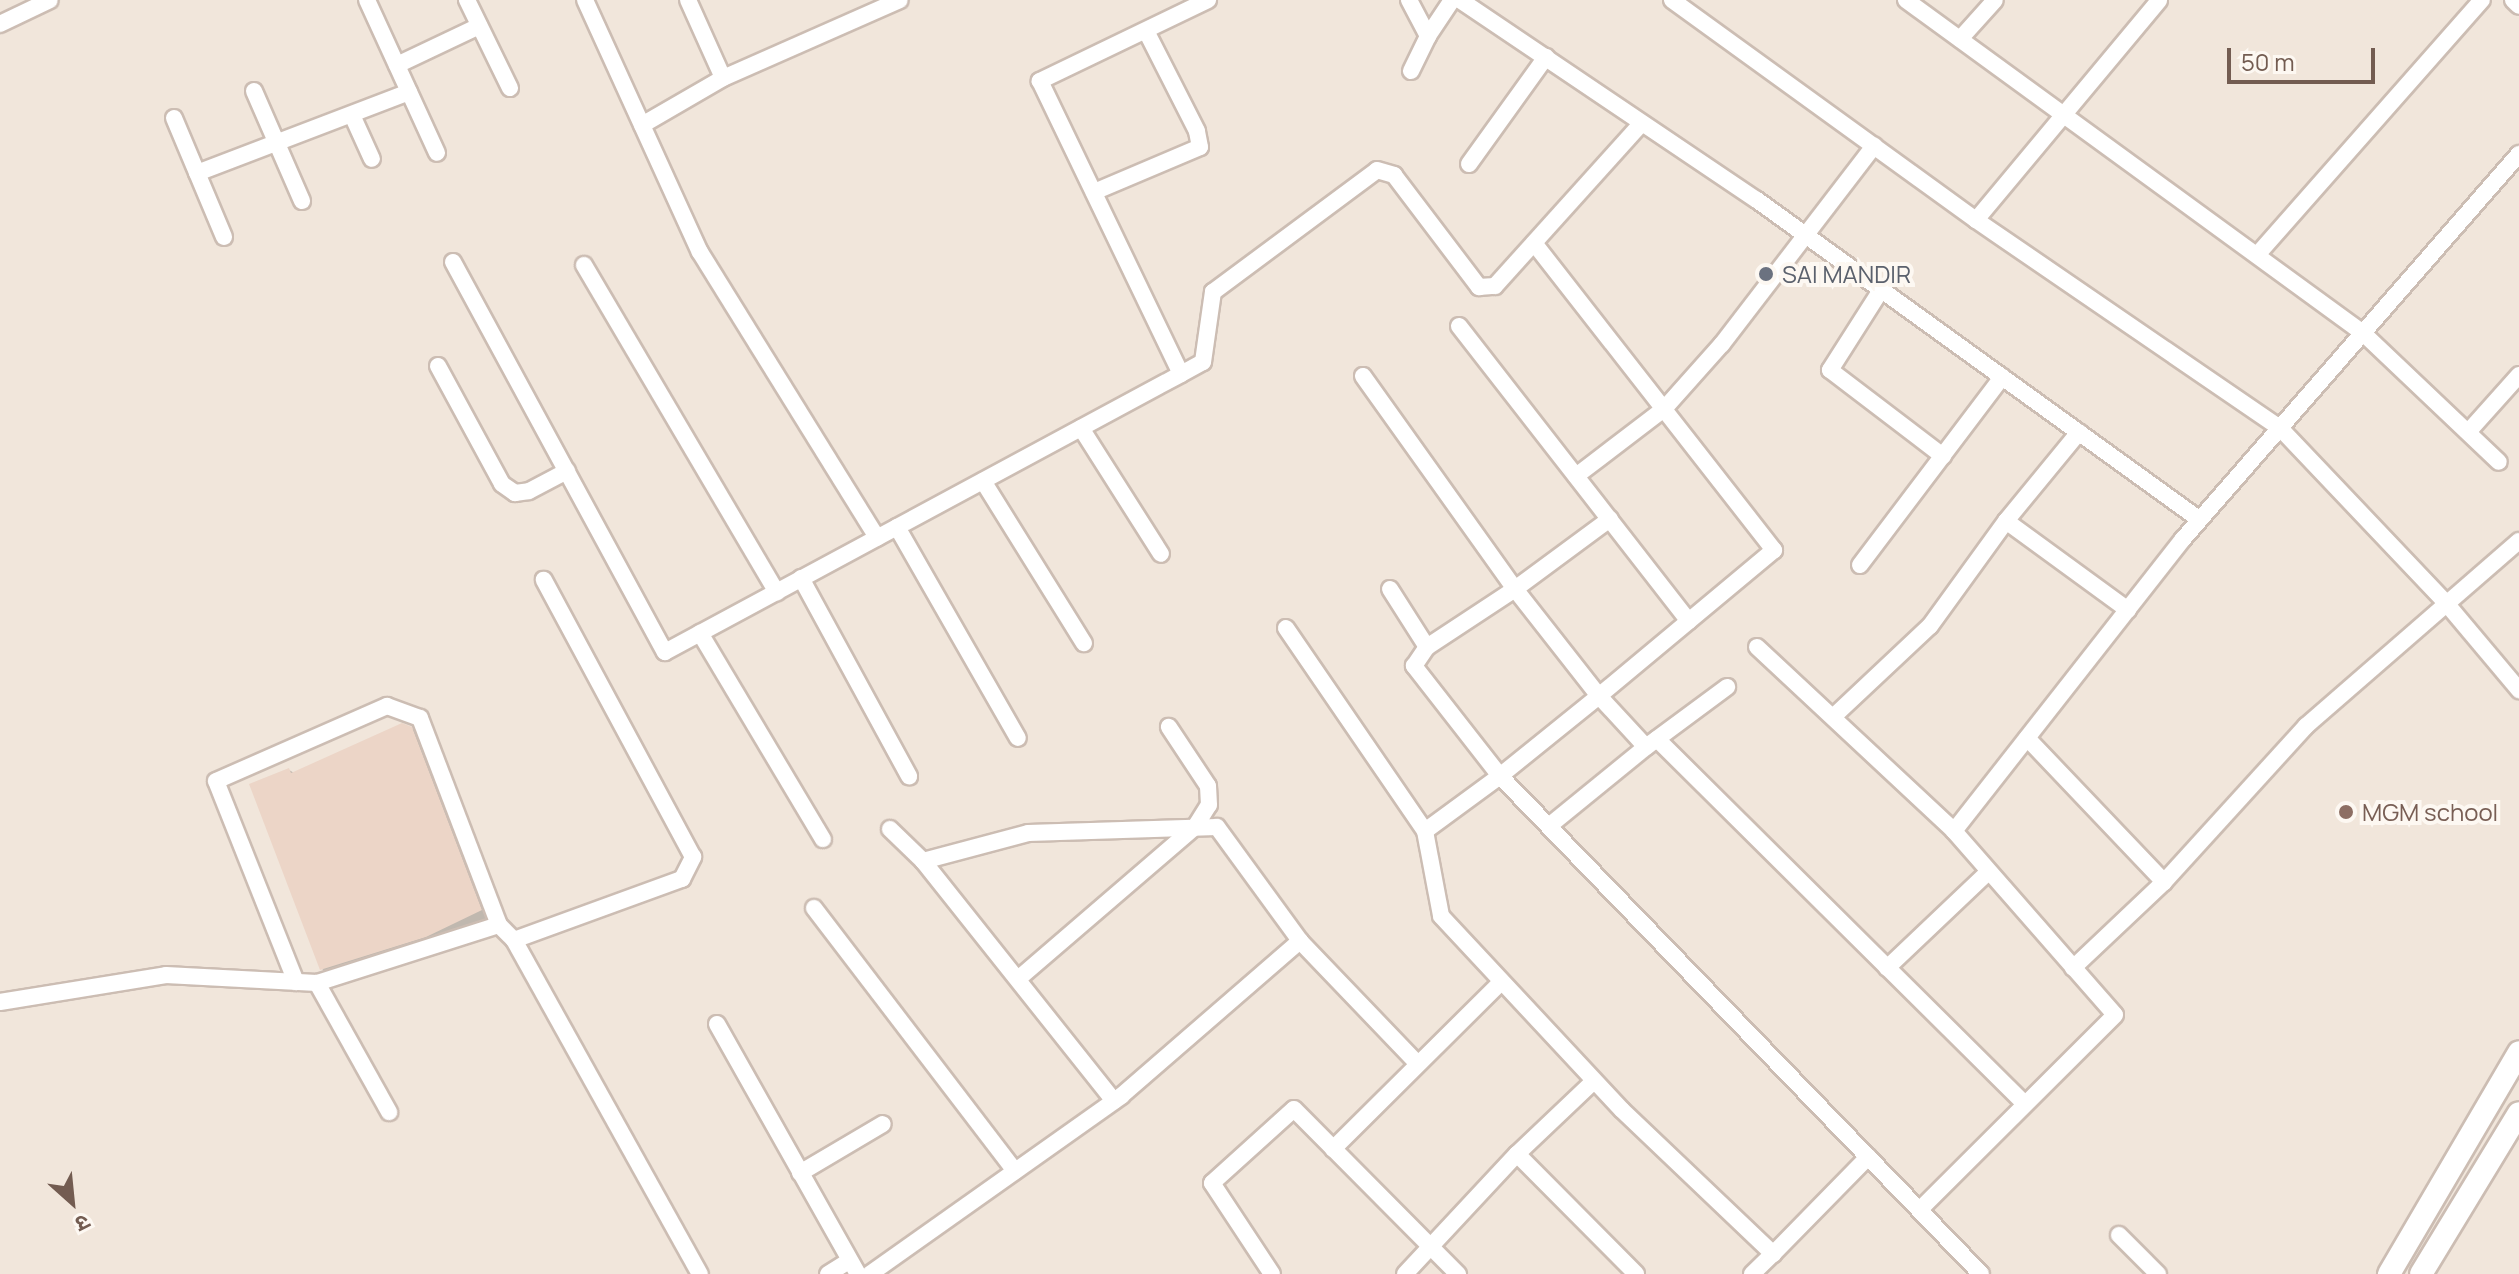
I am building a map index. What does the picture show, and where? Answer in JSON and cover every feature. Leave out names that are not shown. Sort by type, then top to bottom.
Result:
[{"type":"street","points":[[0,24],[50,0]]},
{"type":"street","points":[[367,0],[437,153]]},
{"type":"street","points":[[467,0],[510,88]]},
{"type":"street","points":[[585,0],[700,252],[877,538]]},
{"type":"street","points":[[688,0],[723,78]]},
{"type":"street","points":[[642,125],[709,91],[723,78],[900,0]]},
{"type":"street","points":[[1181,374],[1040,81],[1208,0]]},
{"type":"street","points":[[1409,0],[1428,36]]},
{"type":"street","points":[[1411,71],[1428,36],[1452,0]]},
{"type":"street","points":[[1460,0],[1805,236],[2200,520]]},
{"type":"street","points":[[1672,0],[1976,220],[2280,428],[2446,603],[2519,690]]},
{"type":"street","points":[[1906,0],[2363,333],[2499,462]]},
{"type":"street","points":[[1960,39],[1995,0]]},
{"type":"street","points":[[1976,220],[2159,0]]},
{"type":"street","points":[[2257,255],[2482,0]]},
{"type":"street","points":[[2513,0],[2519,6]]},
{"type":"street","points":[[397,65],[479,26]]},
{"type":"street","points":[[1094,192],[1200,147],[1197,131],[1146,31]]},
{"type":"street","points":[[1469,164],[1546,57]]},
{"type":"street","points":[[254,91],[302,201]]},
{"type":"street","points":[[197,173],[409,92]]},
{"type":"street","points":[[352,115],[372,159]]},
{"type":"street","points":[[174,118],[224,237]]},
{"type":"street","points":[[453,262],[665,652],[1203,362],[1213,292],[1377,170],[1394,175],[1479,287],[1495,286],[1642,123]]},
{"type":"street","points":[[1576,476],[1664,409],[1722,344],[1874,146]]},
{"type":"street","points":[[1954,831],[2200,520],[2519,154]]},
{"type":"street","points":[[1425,831],[1500,776],[1774,550],[1534,243]]},
{"type":"street","points":[[584,265],[777,592]]},
{"type":"street","points":[[1881,290],[1830,370],[1943,456]]},
{"type":"street","points":[[1459,326],[1689,621]]},
{"type":"street","points":[[438,366],[502,484],[515,493],[529,491],[567,471]]},
{"type":"street","points":[[2469,431],[2519,375]]},
{"type":"street","points":[[1363,376],[1515,589],[1599,696],[1887,968],[2025,1104]]},
{"type":"street","points":[[1860,565],[2002,377]]},
{"type":"street","points":[[1081,428],[1161,554]]},
{"type":"street","points":[[1833,717],[1930,626],[2006,521],[2079,432]]},
{"type":"street","points":[[983,481],[1084,643]]},
{"type":"street","points":[[1610,519],[1515,589],[1427,647],[1414,666],[1500,776],[1981,1274]]},
{"type":"street","points":[[2006,521],[2128,610]]},
{"type":"street","points":[[897,527],[1018,738]]},
{"type":"street","points":[[2073,968],[2164,882],[2306,726],[2519,541]]},
{"type":"street","points":[[801,578],[909,776]]},
{"type":"street","points":[[514,940],[682,879],[693,857],[544,580]]},
{"type":"street","points":[[1390,589],[1427,647]]},
{"type":"street","points":[[1286,628],[1425,831],[1441,916],[1594,1081],[1773,1254]]},
{"type":"street","points":[[700,633],[823,839]]},
{"type":"street","points":[[1757,647],[1954,831],[1987,873],[2115,1015],[1919,1210]]},
{"type":"street","points":[[1549,826],[1727,687]]},
{"type":"street","points":[[296,982],[216,781],[387,706],[420,718],[499,925],[514,940],[700,1274]]},
{"type":"street","points":[[1018,979],[1195,827],[1209,805],[1208,786],[1169,727]]},
{"type":"street","points":[[2027,738],[2164,882]]},
{"type":"street","points":[[923,861],[1028,833],[1217,827],[1300,941],[1418,1064]]},
{"type":"street","points":[[890,829],[923,861],[1114,1101]]},
{"type":"street","points":[[1887,968],[1987,873]]},
{"type":"street","points":[[814,908],[1015,1171]]},
{"type":"street","points":[[0,1002],[166,975],[317,983],[499,925]]},
{"type":"street","points":[[870,1274],[1114,1101],[1300,941]]},
{"type":"street","points":[[317,983],[389,1112]]},
{"type":"street","points":[[1333,1149],[1500,983]]},
{"type":"street","points":[[717,1024],[854,1267],[828,1274]]},
{"type":"street","points":[[2389,1274],[2518,1055]]},
{"type":"street","points":[[1405,1274],[1517,1154],[1594,1081]]},
{"type":"street","points":[[1272,1274],[1212,1183],[1294,1109],[1458,1274]]},
{"type":"street","points":[[2421,1274],[2519,1113]]},
{"type":"street","points":[[800,1173],[883,1124]]},
{"type":"street","points":[[1517,1154],[1636,1274]]},
{"type":"street","points":[[1752,1274],[1868,1157]]},
{"type":"street","points":[[2119,1235],[2158,1274]]},
{"type":"shaded area","points":[[0,0],[2519,0],[2519,1274],[0,1274]]},
{"type":"building","points":[[402,723],[412,727],[482,910],[426,937],[320,970],[249,784],[289,768],[291,773]]},
{"type":"place","name":"SAI MANDIR","points":[[1766,274]]},
{"type":"place","name":"MGM school","points":[[2346,812]]}]
